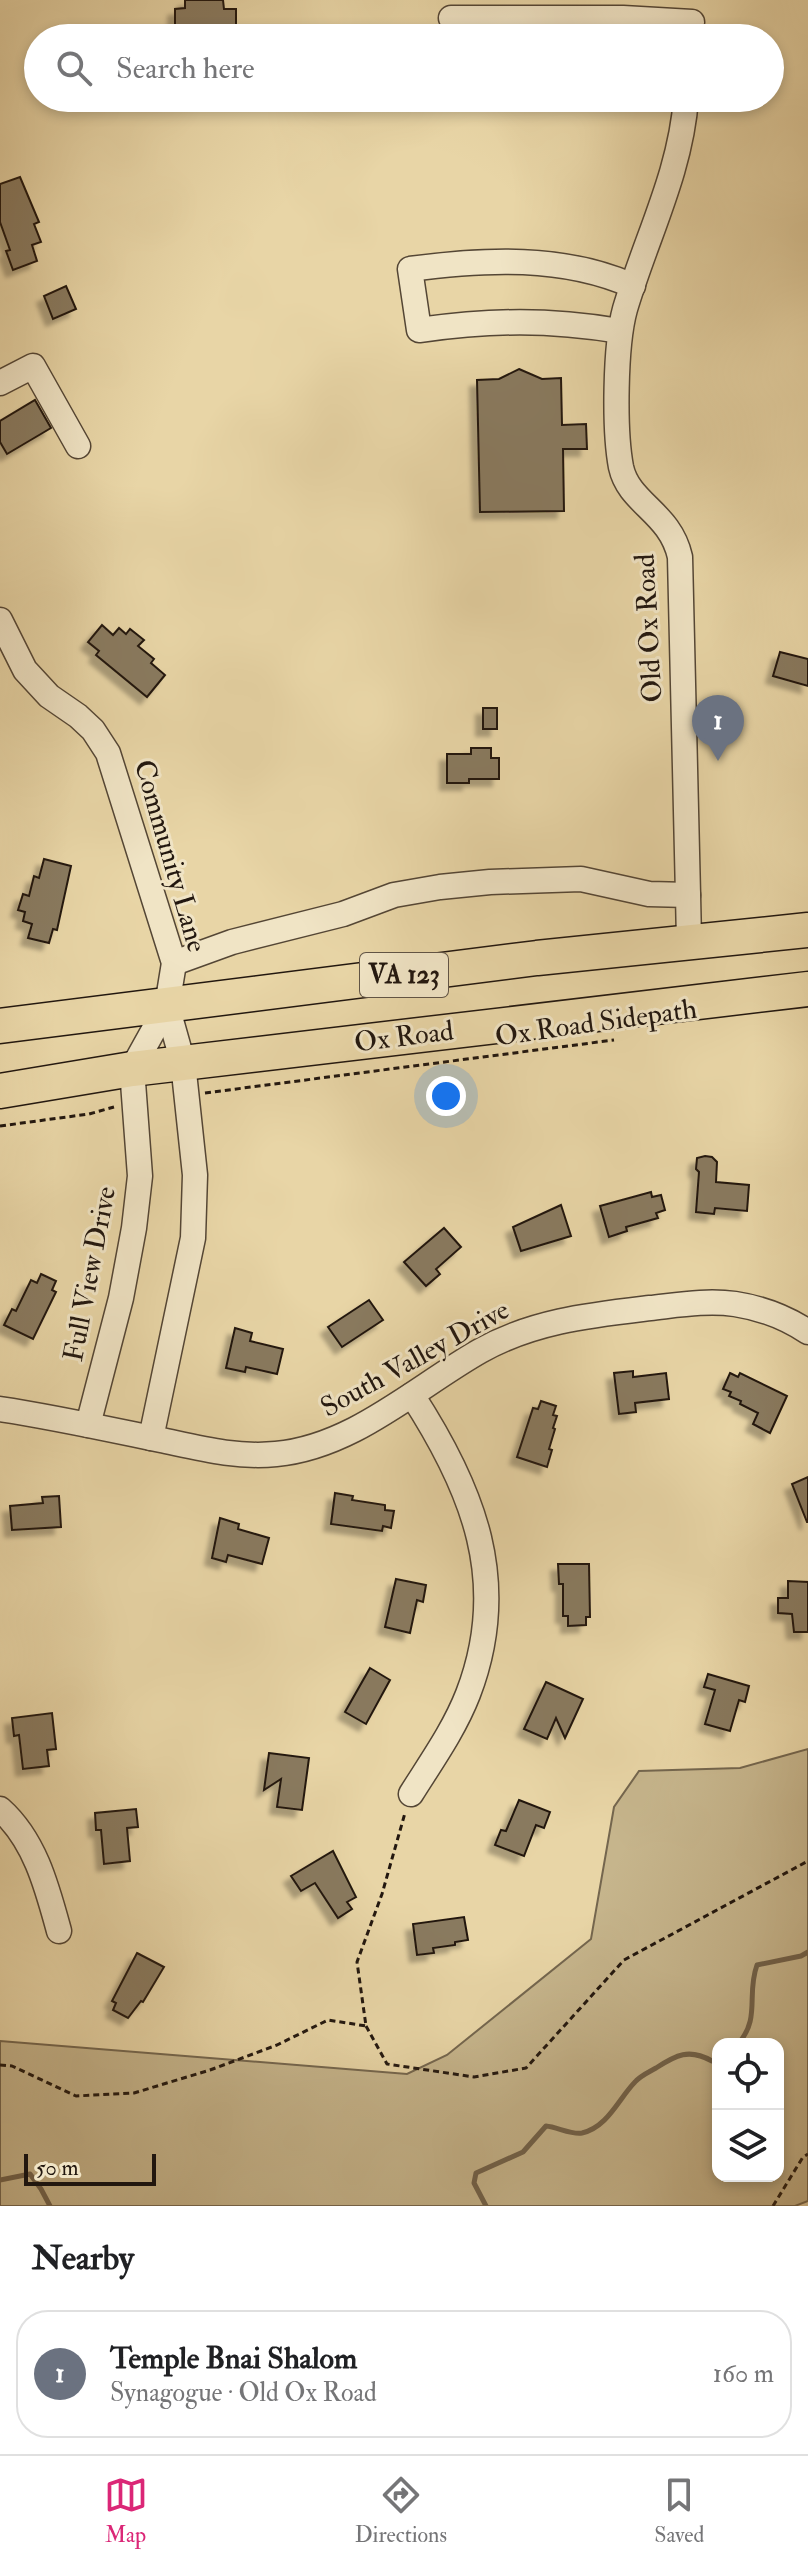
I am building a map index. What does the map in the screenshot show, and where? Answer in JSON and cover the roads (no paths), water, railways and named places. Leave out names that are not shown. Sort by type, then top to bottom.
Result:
[{"type":"highway","name":"VA 123","points":[[0,1026],[689,941],[808,930]]},
{"type":"highway","name":"Ox Road","points":[[0,1091],[132,1069],[808,989]]},
{"type":"street","points":[[451,18],[693,20]]},
{"type":"street","name":"Old Ox Road","points":[[684,112],[681,142],[620,331],[617,361],[622,472],[634,493],[670,530],[680,557],[689,941]]},
{"type":"street","points":[[620,331],[566,322],[480,322],[419,330],[410,269],[514,260],[601,272],[633,286]]},
{"type":"street","points":[[0,383],[33,366],[78,446]]},
{"type":"street","name":"Community Lane","points":[[0,620],[25,670],[49,696],[85,723],[108,753],[174,963],[167,1006]]},
{"type":"street","points":[[174,963],[232,942],[343,914],[394,895],[440,887],[581,879],[649,894],[688,895]]},
{"type":"street","points":[[151,1438],[193,1238],[195,1175],[183,1063],[167,1006]]},
{"type":"street","points":[[132,1069],[167,1006]]},
{"type":"street","name":"Full View Drive","points":[[88,1425],[121,1298],[134,1228],[140,1176],[132,1069]]},
{"type":"street","name":"South Valley Drive","points":[[0,1409],[219,1452],[276,1454],[335,1439],[482,1350],[510,1337],[579,1316],[719,1303],[760,1310],[808,1332]]},
{"type":"street","points":[[411,1794],[452,1728],[468,1694],[480,1649],[486,1598],[482,1547],[468,1498],[434,1429],[412,1395]]},
{"type":"street","points":[[0,1809],[12,1819],[38,1864],[59,1931]]},
{"type":"waterway","points":[[742,2038],[749,2025],[757,1965],[808,1952]]},
{"type":"waterway","points":[[486,2206],[474,2183],[476,2173],[523,2152],[546,2126],[578,2133],[591,2130],[606,2118],[637,2080],[663,2063],[689,2054],[712,2061]]},
{"type":"waterway","points":[[0,2180],[30,2174],[50,2206]]},
{"type":"place","name":"Temple Bnai Shalom","points":[[718,761]]}]
